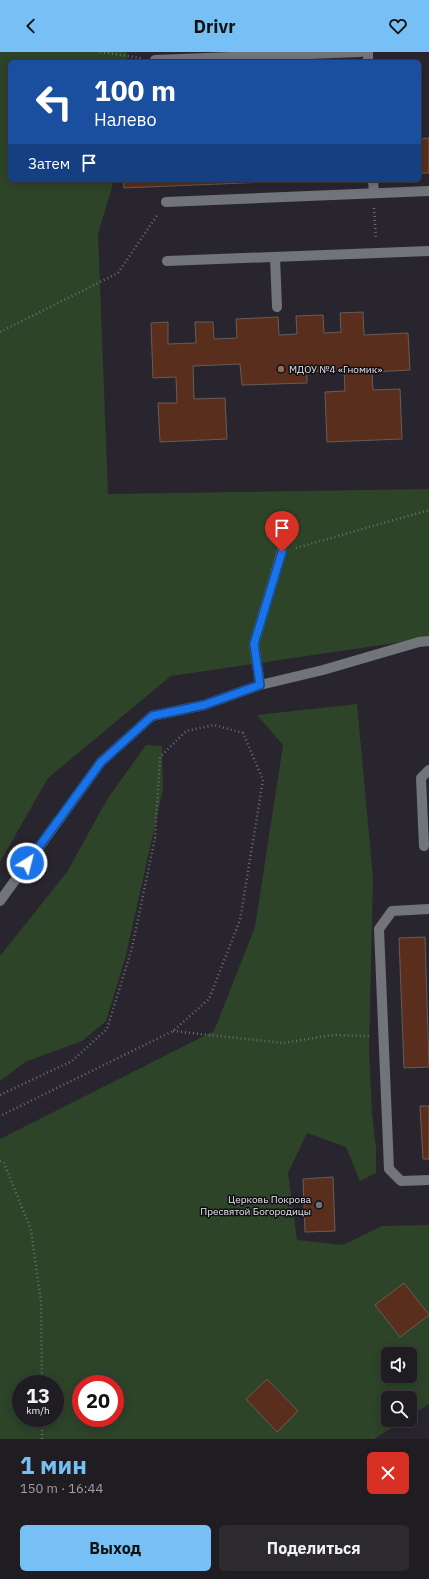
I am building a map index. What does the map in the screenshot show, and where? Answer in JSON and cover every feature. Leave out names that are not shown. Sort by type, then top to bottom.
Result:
[{"type":"lane","points":[[155,60],[360,52]]},
{"type":"lane","points":[[373,182],[374,193]]},
{"type":"lane","points":[[166,202],[429,191]]},
{"type":"lane","points":[[167,261],[429,251]]},
{"type":"lane","points":[[275,257],[278,307]]},
{"type":"lane","points":[[260,685],[254,644],[282,552]]},
{"type":"lane","points":[[0,901],[101,762],[152,716],[204,705],[260,685],[323,670],[419,642],[429,641]]},
{"type":"lane","points":[[424,846],[421,778],[429,770]]},
{"type":"lane","points":[[429,909],[392,910],[379,929],[389,1169],[401,1181],[429,1180]]},
{"type":"path","points":[[100,52],[155,60]]},
{"type":"path","points":[[374,193],[376,253]]},
{"type":"path","points":[[0,332],[118,273],[166,202]]},
{"type":"path","points":[[282,552],[429,510]]},
{"type":"path","points":[[0,1095],[72,1061],[107,1029],[132,948],[155,838],[160,757],[186,731],[214,725],[243,733],[263,780],[240,920],[209,999],[172,1031],[0,1116]]},
{"type":"path","points":[[172,1031],[283,1043],[333,1035],[384,1037]]},
{"type":"path","points":[[0,1162],[4,1163],[31,1230],[41,1302],[42,1375]]},
{"type":"path","points":[[42,1427],[42,1439]]},
{"type":"green space","points":[[0,52],[127,52],[127,60],[8,60],[8,182],[113,182],[98,234],[108,494],[429,489],[429,638],[171,676],[48,778],[0,862]]},
{"type":"green space","points":[[357,704],[373,878],[369,1050],[372,1114],[376,1148],[376,1173],[360,1181],[346,1147],[307,1133],[288,1173],[297,1240],[343,1245],[382,1226],[429,1225],[429,1404],[417,1412],[417,1391],[381,1391],[381,1427],[393,1427],[374,1439],[0,1439],[0,1139],[214,1031],[255,927],[283,745],[257,715]]},
{"type":"green space","points":[[146,745],[162,746],[163,789],[126,955],[106,1021],[82,1041],[25,1062],[0,1081],[0,956],[67,872],[108,798]]},
{"type":"building","points":[[429,138],[429,173],[421,173],[421,139]]},
{"type":"building","points":[[123,182],[267,182],[124,188]]},
{"type":"building","points":[[363,312],[364,335],[408,333],[410,370],[372,372],[373,390],[400,389],[402,439],[327,442],[325,392],[345,391],[344,370],[307,372],[307,383],[242,385],[240,364],[193,366],[194,399],[225,398],[227,439],[160,442],[158,403],[177,403],[176,377],[153,378],[151,323],[168,322],[168,344],[196,343],[195,322],[213,322],[214,339],[237,338],[236,319],[278,317],[279,335],[297,334],[296,316],[323,315],[324,333],[341,332],[340,313]]},
{"type":"building","points":[[425,937],[429,1067],[404,1068],[399,938]]},
{"type":"building","points":[[420,1106],[429,1106],[429,1159],[423,1159]]},
{"type":"building","name":"Церковь Покрова Пресвятой Богородицы","points":[[333,1177],[335,1231],[305,1232],[303,1179]]},
{"type":"building","points":[[404,1283],[429,1315],[400,1337],[375,1305]]},
{"type":"building","points":[[267,1379],[298,1411],[277,1432],[246,1399]]},
{"type":"place","name":"МДОУ №4 «Гномик»","points":[[281,369]]},
{"type":"place","name":"Церковь Покрова Пресвятой Богородицы","points":[[319,1205]]},
{"type":"route","points":[[27,863],[101,762],[152,716],[204,705],[260,685],[254,644],[282,552]]}]
